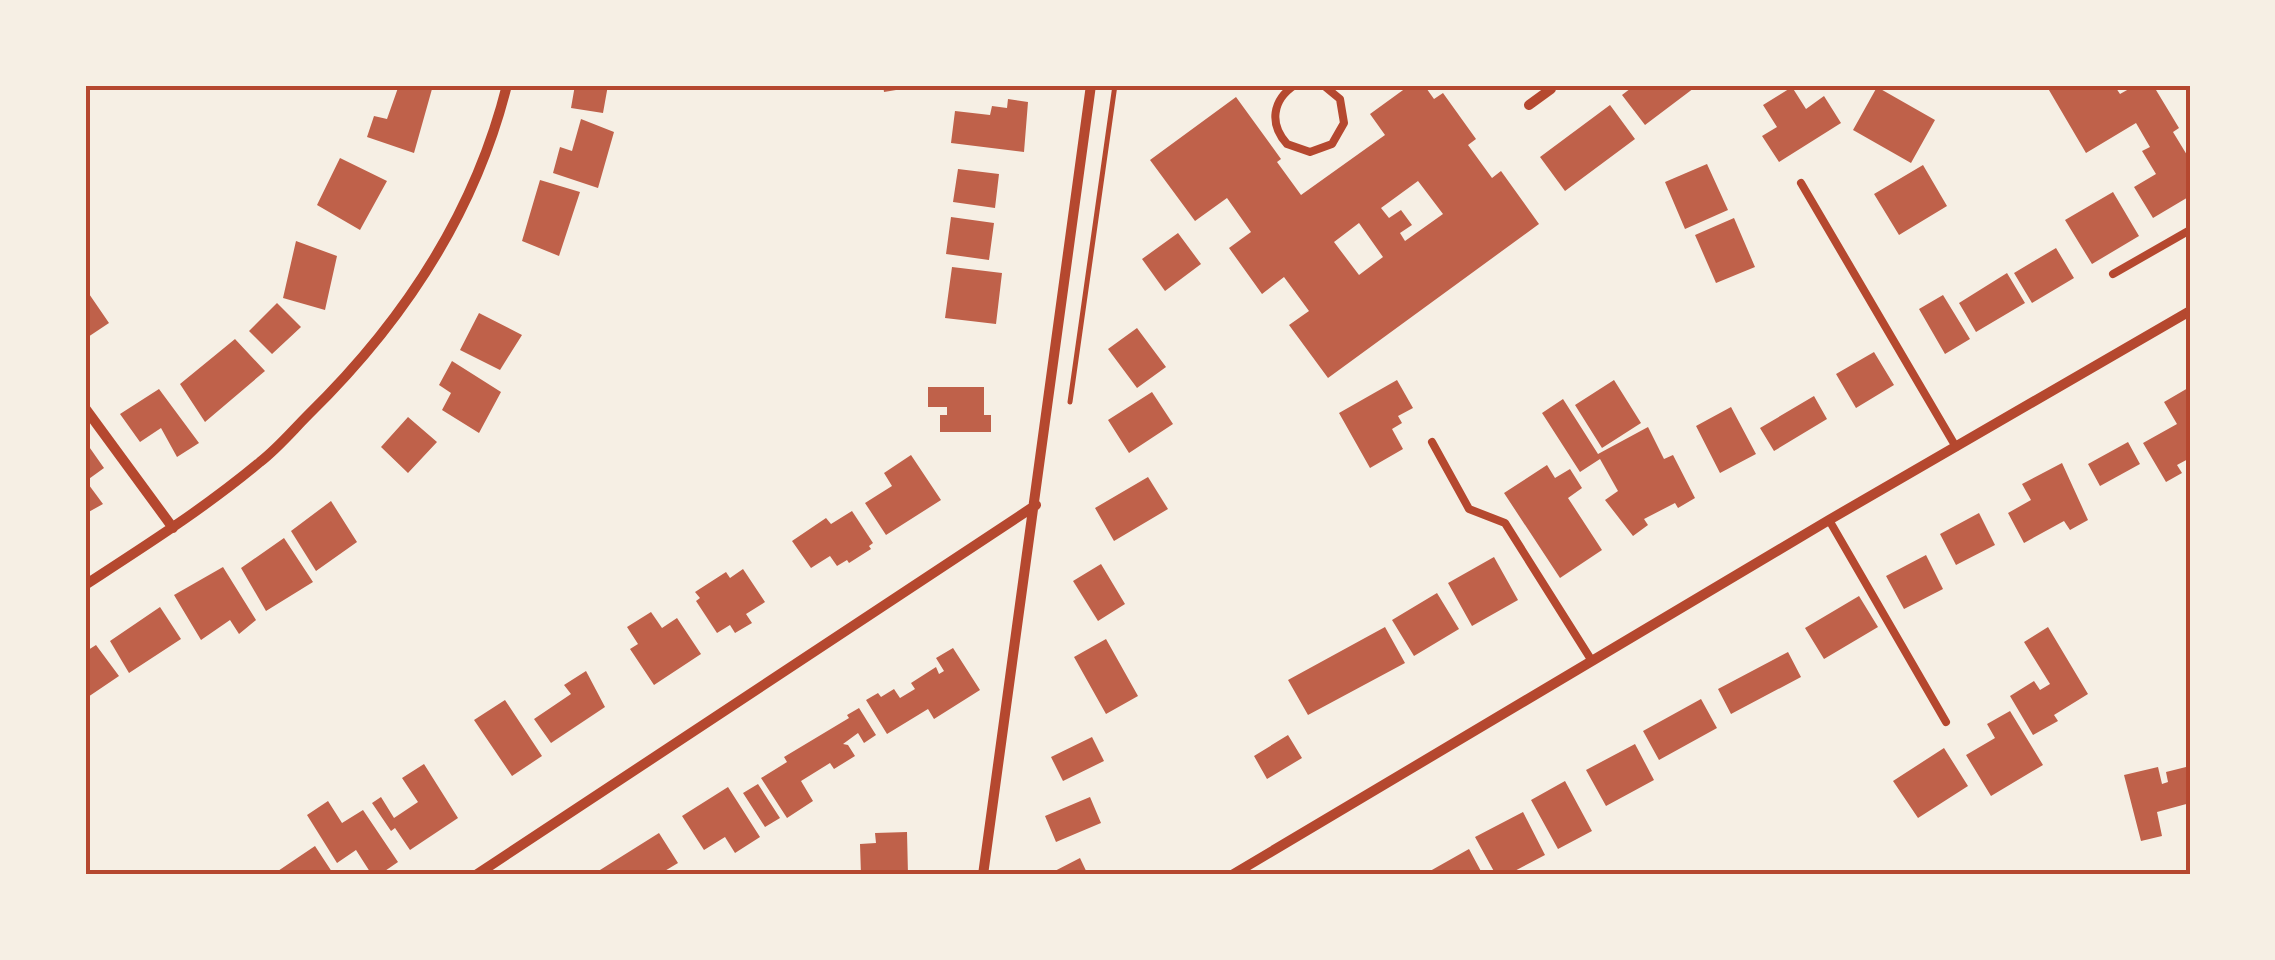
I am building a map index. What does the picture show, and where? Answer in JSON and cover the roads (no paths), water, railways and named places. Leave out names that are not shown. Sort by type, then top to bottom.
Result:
[{"type":"street","points":[[85,585],[174,528],[263,460],[340,384],[398,316],[457,220],[500,114],[507,85]]},
{"type":"street","points":[[983,875],[1090,85]]},
{"type":"street","points":[[1529,105],[1552,86]]},
{"type":"street","points":[[1232,875],[2190,310]]},
{"type":"street","points":[[85,408],[174,528]]},
{"type":"street","points":[[476,875],[1036,506]]},
{"type":"lane","points":[[1288,87],[1274,111],[1279,135],[1287,144],[1310,152],[1332,144],[1344,123],[1340,100],[1323,85]]},
{"type":"lane","points":[[1801,184],[1956,447]]},
{"type":"lane","points":[[2112,274],[2190,230]]},
{"type":"lane","points":[[1432,442],[1469,509],[1505,523],[1592,661]]},
{"type":"lane","points":[[1829,520],[1946,722]]}]
